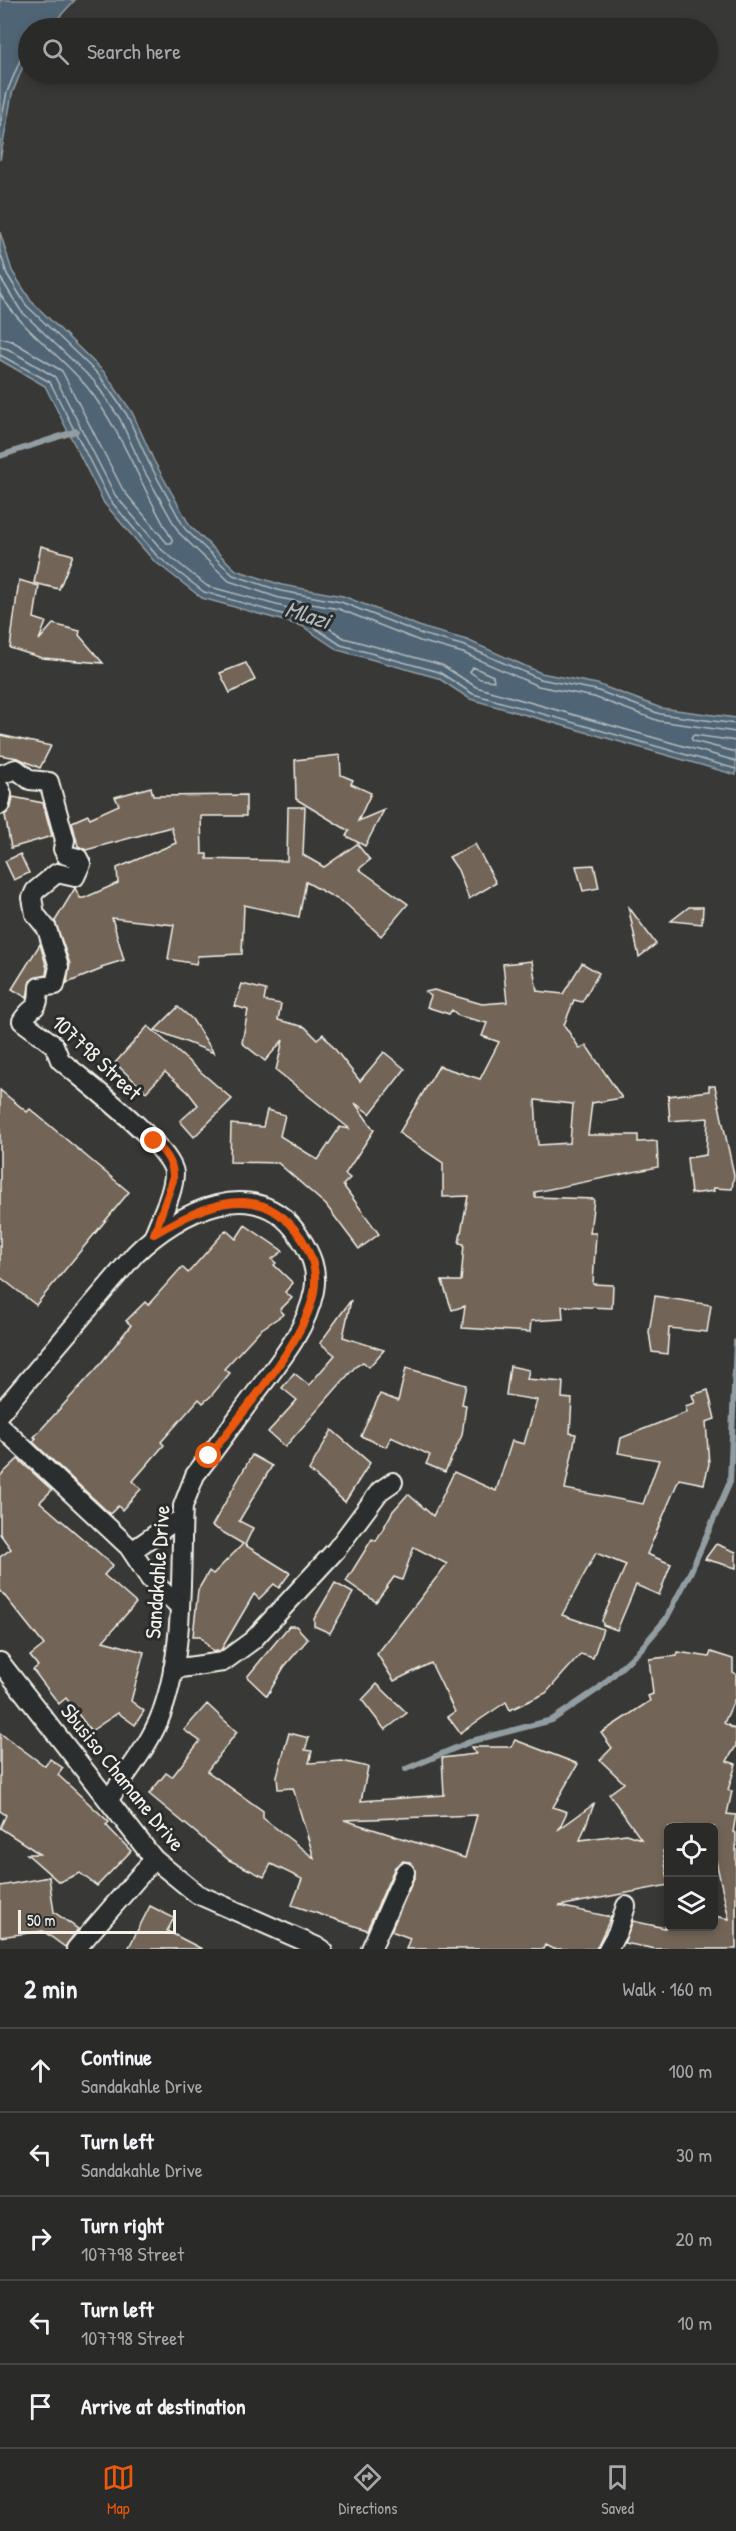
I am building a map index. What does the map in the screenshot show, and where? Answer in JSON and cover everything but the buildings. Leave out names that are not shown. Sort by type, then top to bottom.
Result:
[{"type":"street","name":"107798 Street","points":[[0,775],[16,769],[30,780],[49,782],[65,840],[63,849],[66,855],[78,858],[81,864],[75,877],[57,873],[35,891],[32,898],[35,914],[47,929],[59,967],[55,985],[39,987],[40,1000],[36,1009],[22,1021],[54,1045],[60,1060],[154,1141],[171,1162],[173,1180],[154,1234]]},
{"type":"street","points":[[0,789],[2,794],[0,805]]},
{"type":"street","name":"Sandakahle Drive","points":[[0,1413],[154,1234],[195,1213],[226,1203],[249,1201],[270,1207],[292,1224],[308,1249],[316,1276],[311,1303],[296,1339],[195,1475],[183,1506],[173,1669],[162,1712],[152,1733],[110,1799]]},
{"type":"street","points":[[0,1426],[132,1551],[150,1579],[178,1605]]},
{"type":"street","points":[[173,1669],[224,1662],[253,1640],[295,1598],[336,1550],[381,1491],[393,1482]]},
{"type":"street","points":[[132,1551],[169,1525],[182,1520]]},
{"type":"street","name":"Sbusiso Chamane Drive","points":[[0,1662],[110,1799],[154,1859],[196,1894],[322,1949]]},
{"type":"street","points":[[76,1949],[154,1859]]},
{"type":"street","points":[[371,1949],[405,1872]]},
{"type":"street","points":[[608,1949],[618,1931],[626,1906]]},
{"type":"water","points":[[0,0],[75,0],[58,18],[18,18],[18,79],[12,94],[0,160]]},
{"type":"water","name":"Mlazi","points":[[0,232],[12,271],[31,301],[104,372],[132,412],[154,461],[190,526],[236,570],[282,585],[343,596],[424,628],[467,640],[541,673],[597,684],[661,708],[736,718],[736,775],[470,699],[438,678],[338,650],[302,626],[202,598],[153,560],[104,503],[45,386],[0,360]]},
{"type":"waterway","points":[[0,456],[76,431]]},
{"type":"waterway","points":[[406,1769],[472,1741],[552,1720],[598,1689],[639,1651],[666,1619],[691,1571],[730,1482],[736,1342]]},
{"type":"route","points":[[154,1141],[167,1154],[174,1171],[154,1234],[195,1213],[226,1203],[249,1201],[270,1207],[292,1224],[314,1263],[315,1289],[296,1339],[209,1456]]}]
